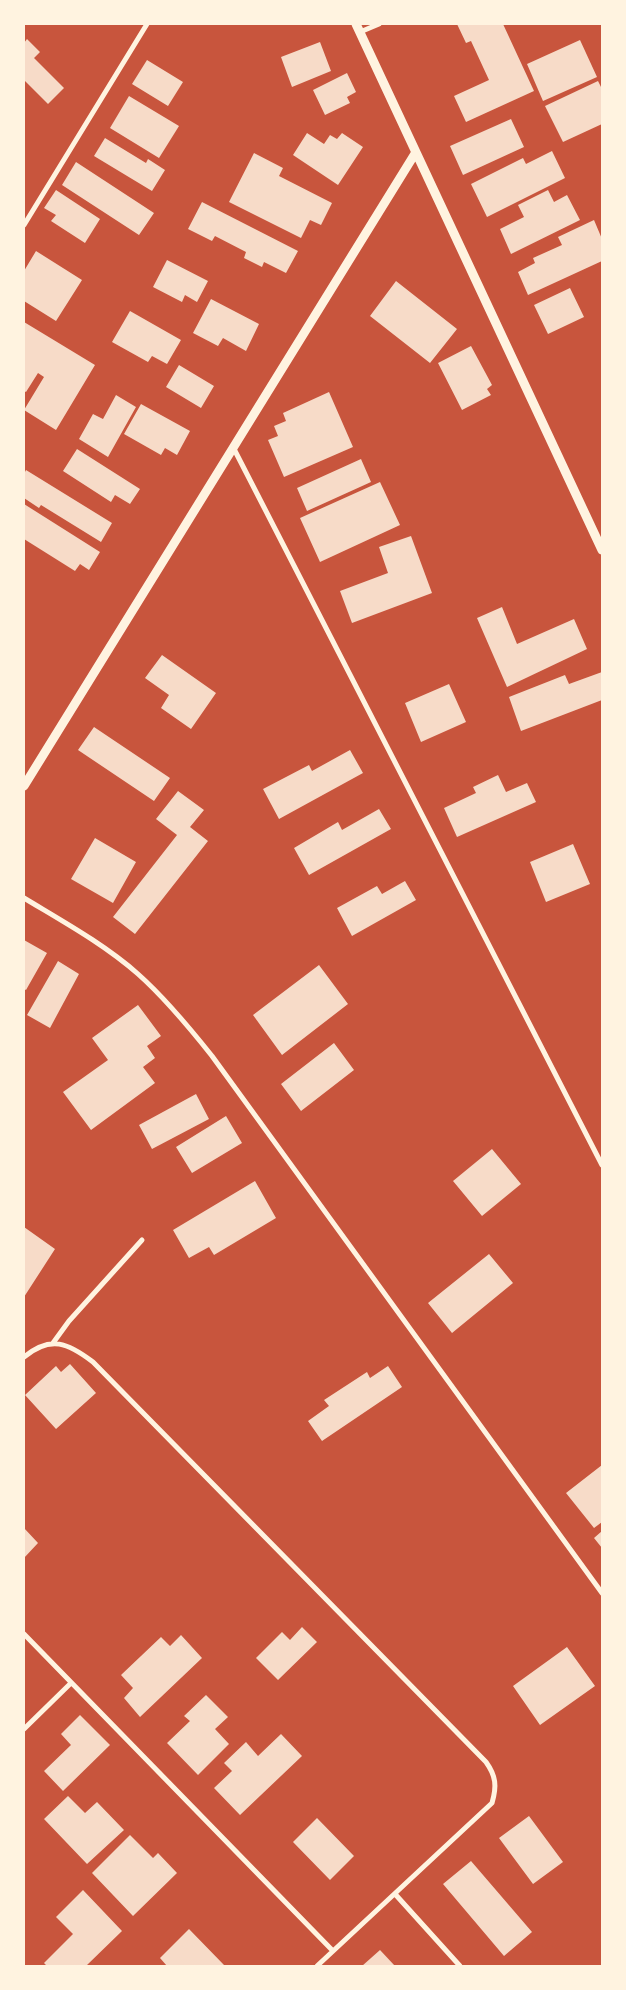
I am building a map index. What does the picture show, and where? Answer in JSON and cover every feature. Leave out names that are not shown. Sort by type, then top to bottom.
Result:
[{"type":"street","points":[[24,225],[147,24]]},
{"type":"street","points":[[379,24],[358,28],[602,550]]},
{"type":"street","points":[[24,786],[416,152]]},
{"type":"street","points":[[233,446],[602,1165]]},
{"type":"street","points":[[24,898],[115,956],[137,974],[178,1014],[212,1056],[602,1593]]},
{"type":"street","points":[[24,1357],[30,1352],[53,1343],[69,1321],[142,1240]]},
{"type":"street","points":[[53,1343],[75,1348],[93,1362],[486,1762],[494,1774],[496,1788],[492,1803],[317,1966]]},
{"type":"street","points":[[24,1634],[333,1951]]},
{"type":"street","points":[[24,1729],[71,1683]]},
{"type":"street","points":[[395,1894],[460,1966]]},
{"type":"building","points":[[457,24],[503,24],[534,91],[466,122],[454,96],[489,80],[471,41],[466,43]]},
{"type":"building","points":[[27,39],[40,52],[34,58],[64,88],[48,104],[24,80],[24,43]]},
{"type":"building","points":[[580,40],[597,77],[543,101],[527,64]]},
{"type":"building","points":[[320,42],[331,71],[292,87],[281,57]]},
{"type":"building","points":[[147,60],[183,82],[168,106],[132,84]]},
{"type":"building","points":[[347,73],[356,92],[347,97],[350,103],[325,115],[313,90]]},
{"type":"building","points":[[598,81],[602,89],[602,124],[563,142],[545,106]]},
{"type":"building","points":[[129,96],[179,126],[159,158],[110,128]]},
{"type":"building","points":[[511,119],[524,147],[463,175],[450,146]]},
{"type":"building","points":[[307,133],[324,144],[330,135],[337,139],[342,133],[363,147],[338,185],[293,155]]},
{"type":"building","points":[[105,138],[146,163],[148,159],[165,170],[152,191],[94,156]]},
{"type":"building","points":[[552,151],[565,178],[487,217],[471,184],[523,158],[526,164]]},
{"type":"building","points":[[254,153],[283,168],[279,176],[332,203],[321,225],[310,220],[301,238],[229,202]]},
{"type":"building","points":[[76,162],[154,213],[139,235],[62,185]]},
{"type":"building","points":[[56,190],[100,219],[85,243],[51,221],[56,215],[44,208]]},
{"type":"building","points":[[548,190],[554,202],[567,195],[580,220],[511,254],[500,229],[524,217],[518,205]]},
{"type":"building","points":[[202,202],[298,251],[286,273],[264,262],[262,267],[244,258],[246,252],[215,236],[212,241],[188,229]]},
{"type":"building","points":[[594,220],[602,239],[602,261],[528,295],[518,272],[535,263],[533,258],[562,245],[558,237]]},
{"type":"building","points":[[36,251],[82,280],[56,321],[24,301],[24,271]]},
{"type":"building","points":[[167,260],[208,281],[197,302],[185,295],[182,302],[153,287]]},
{"type":"building","points":[[396,281],[457,329],[430,363],[370,316]]},
{"type":"building","points":[[570,288],[584,317],[548,334],[534,305]]},
{"type":"building","points":[[211,299],[259,324],[246,351],[223,338],[218,346],[193,333]]},
{"type":"building","points":[[130,311],[181,340],[167,364],[152,356],[148,362],[112,342]]},
{"type":"building","points":[[24,322],[95,365],[56,430],[24,410],[44,377],[38,373],[26,392],[24,391]]},
{"type":"building","points":[[471,346],[492,385],[487,389],[491,395],[462,410],[438,363]]},
{"type":"building","points":[[179,365],[214,386],[201,408],[166,387]]},
{"type":"building","points":[[329,392],[353,447],[284,477],[268,440],[278,436],[274,426],[286,421],[283,413]]},
{"type":"building","points":[[116,395],[136,407],[108,457],[79,439],[93,414],[103,419]]},
{"type":"building","points":[[141,404],[190,431],[177,455],[165,448],[161,455],[124,434]]},
{"type":"building","points":[[77,449],[140,489],[130,504],[115,495],[111,502],[63,471]]},
{"type":"building","points":[[361,459],[371,482],[307,511],[297,488]]},
{"type":"building","points":[[26,470],[112,523],[101,542],[41,505],[39,508],[24,498],[24,474]]},
{"type":"building","points":[[380,482],[400,525],[320,562],[300,518]]},
{"type":"building","points":[[24,504],[100,552],[89,570],[80,564],[75,571],[24,539]]},
{"type":"building","points":[[411,536],[432,593],[352,623],[340,591],[388,573],[379,547]]},
{"type":"building","points":[[502,607],[517,644],[574,619],[587,649],[507,687],[477,618]]},
{"type":"building","points":[[162,655],[216,693],[191,729],[161,708],[169,695],[145,678]]},
{"type":"building","points":[[602,672],[602,700],[521,731],[509,697],[565,675],[569,684]]},
{"type":"building","points":[[449,684],[466,722],[421,742],[405,703]]},
{"type":"building","points":[[94,727],[170,778],[154,801],[78,750]]},
{"type":"building","points":[[350,750],[363,773],[279,819],[263,789],[309,765],[312,771]]},
{"type":"building","points":[[498,775],[506,792],[527,783],[536,802],[457,837],[444,808],[476,793],[473,787]]},
{"type":"building","points":[[178,791],[204,810],[190,827],[208,841],[135,934],[113,917],[177,835],[156,819]]},
{"type":"building","points":[[379,809],[391,829],[309,875],[294,848],[338,822],[342,830]]},
{"type":"building","points":[[95,838],[136,862],[113,903],[71,879]]},
{"type":"building","points":[[573,844],[590,884],[546,902],[530,862]]},
{"type":"building","points":[[405,881],[416,900],[352,936],[337,908],[377,886],[382,894]]},
{"type":"building","points":[[24,940],[47,953],[26,990],[24,989]]},
{"type":"building","points":[[58,961],[79,974],[50,1028],[27,1015]]},
{"type":"building","points":[[319,965],[348,1004],[282,1055],[253,1015]]},
{"type":"building","points":[[138,1005],[161,1036],[147,1046],[155,1058],[143,1067],[155,1083],[91,1130],[63,1092],[108,1060],[92,1038]]},
{"type":"building","points":[[334,1043],[354,1070],[301,1111],[281,1084]]},
{"type":"building","points":[[196,1094],[209,1119],[152,1149],[139,1125]]},
{"type":"building","points":[[226,1116],[242,1143],[192,1173],[176,1147]]},
{"type":"building","points":[[492,1149],[521,1184],[482,1216],[453,1181]]},
{"type":"building","points":[[255,1181],[276,1218],[214,1255],[209,1247],[189,1258],[173,1230]]},
{"type":"building","points":[[24,1227],[55,1249],[24,1297]]},
{"type":"building","points":[[489,1254],[513,1283],[452,1333],[428,1303]]},
{"type":"building","points":[[70,1364],[96,1393],[56,1429],[25,1395],[56,1366],[61,1372]]},
{"type":"building","points":[[388,1366],[402,1387],[322,1441],[308,1421],[329,1406],[324,1400],[367,1372],[370,1378]]},
{"type":"building","points":[[602,1465],[602,1522],[594,1528],[566,1493]]},
{"type":"building","points":[[24,1528],[38,1543],[24,1558]]},
{"type":"building","points":[[602,1531],[602,1548],[594,1538]]},
{"type":"building","points":[[302,1627],[317,1642],[278,1680],[256,1658],[282,1632],[290,1640]]},
{"type":"building","points":[[181,1635],[202,1658],[140,1717],[124,1698],[133,1688],[121,1675],[161,1637],[170,1646]]},
{"type":"building","points":[[567,1647],[595,1686],[540,1725],[513,1686]]},
{"type":"building","points":[[206,1695],[228,1717],[215,1729],[229,1744],[198,1775],[167,1743],[190,1721],[184,1716]]},
{"type":"building","points":[[80,1715],[110,1745],[63,1791],[44,1771],[71,1745],[61,1734]]},
{"type":"building","points":[[281,1734],[302,1756],[240,1815],[214,1788],[232,1771],[224,1763],[246,1742],[258,1756]]},
{"type":"building","points":[[68,1796],[85,1813],[97,1802],[124,1830],[87,1864],[44,1819]]},
{"type":"building","points":[[529,1816],[563,1862],[533,1884],[499,1838]]},
{"type":"building","points":[[317,1818],[354,1856],[330,1880],[293,1842]]},
{"type":"building","points":[[130,1835],[153,1858],[158,1853],[177,1873],[133,1916],[92,1873]]},
{"type":"building","points":[[471,1861],[532,1932],[504,1956],[443,1884]]},
{"type":"building","points":[[83,1890],[122,1931],[86,1966],[47,1966],[44,1963],[73,1934],[56,1917]]},
{"type":"building","points":[[189,1929],[224,1965],[167,1966],[160,1958]]},
{"type":"building","points":[[380,1950],[395,1966],[362,1966]]}]
